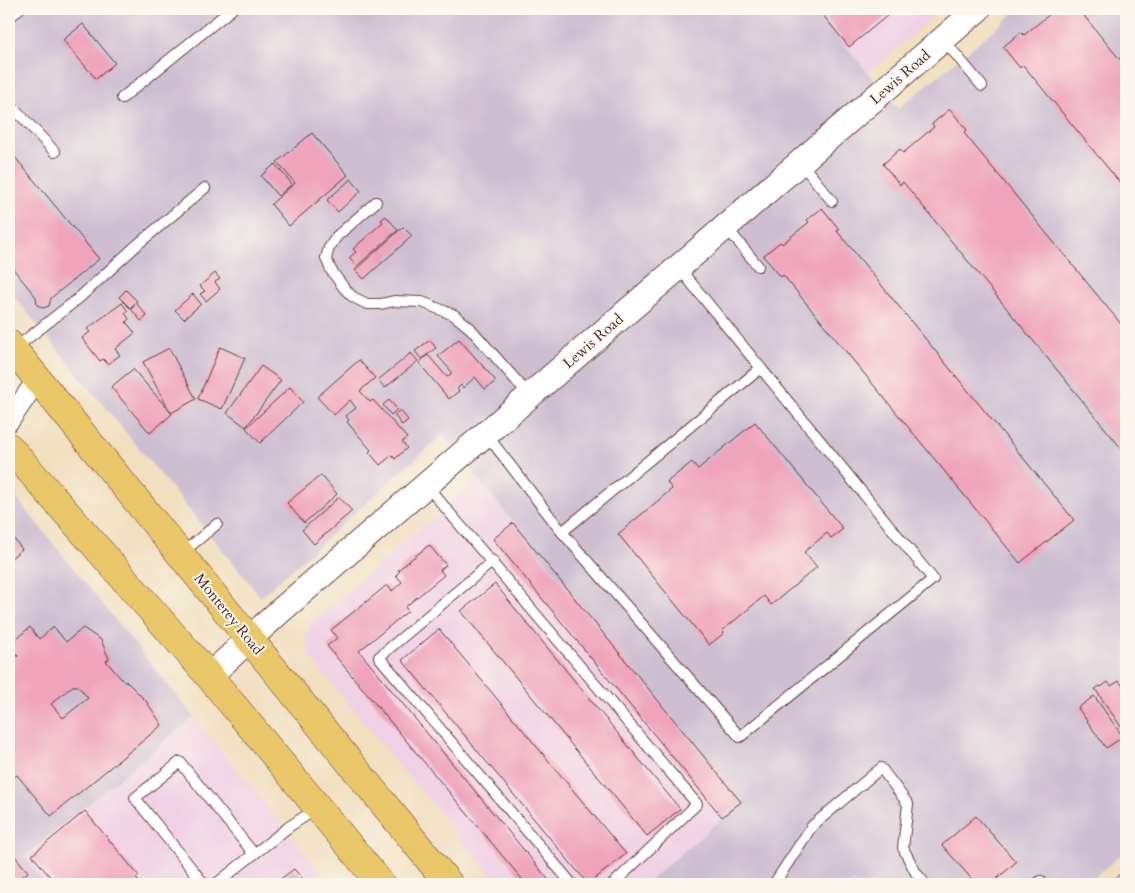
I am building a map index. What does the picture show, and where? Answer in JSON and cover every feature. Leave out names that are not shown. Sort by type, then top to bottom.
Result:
[{"type":"main road","name":"Monterey Road","points":[[11,347],[449,884]]},
{"type":"main road","points":[[9,447],[209,676],[318,808],[373,879]]},
{"type":"street","name":"Lewis Road","points":[[209,676],[279,612],[978,9]]},
{"type":"street","points":[[9,421],[37,380]]},
{"type":"lane","points":[[9,18],[19,9]]},
{"type":"lane","points":[[122,98],[232,9]]},
{"type":"lane","points":[[943,39],[982,86]]},
{"type":"lane","points":[[9,103],[55,152]]},
{"type":"lane","points":[[801,162],[832,200]]},
{"type":"lane","points":[[11,347],[79,298],[137,245],[206,188]]},
{"type":"lane","points":[[376,202],[337,236],[329,248],[326,258],[331,270],[344,288],[353,297],[367,304],[381,304],[394,301],[422,302],[454,315],[470,328],[529,396]]},
{"type":"lane","points":[[725,226],[758,266]]},
{"type":"lane","points":[[486,434],[562,532],[740,737],[933,579],[679,268]]},
{"type":"lane","points":[[562,532],[761,368]]},
{"type":"lane","points":[[426,485],[697,804],[613,884]]},
{"type":"lane","points":[[180,555],[217,524]]},
{"type":"lane","points":[[493,562],[379,657],[572,884]]},
{"type":"lane","points":[[204,884],[135,798],[180,762],[254,854]]},
{"type":"lane","points":[[774,884],[812,826],[880,768],[908,804],[903,848],[916,873],[926,884]]},
{"type":"lane","points":[[221,882],[290,826],[318,808]]},
{"type":"shaded area","points":[[9,9],[815,9],[898,109],[1019,9],[1126,9],[1126,850],[1087,884],[645,884],[742,802],[442,435],[261,597],[9,290]]},
{"type":"shaded area","points":[[815,9],[942,9],[868,73]]},
{"type":"shaded area","points":[[477,478],[742,802],[645,884],[498,884],[309,656],[305,638],[311,624]]},
{"type":"shaded area","points":[[9,489],[194,717],[24,857],[46,884],[9,884]]},
{"type":"shaded area","points":[[194,717],[330,884],[46,884],[24,858]]},
{"type":"building","points":[[818,9],[891,9],[893,11],[849,47]]},
{"type":"building","points":[[1056,9],[1084,9],[1088,13],[1084,16],[1126,67],[1126,190],[1023,65],[1020,68],[1003,47],[1021,32],[1024,35]]},
{"type":"building","points":[[83,24],[115,63],[96,79],[63,40]]},
{"type":"building","points":[[950,109],[967,130],[964,133],[1126,330],[1126,454],[903,182],[900,185],[883,164],[900,149],[903,153],[934,127],[932,124]]},
{"type":"building","points":[[312,133],[348,175],[289,226],[271,204],[295,183],[277,162]]},
{"type":"building","points":[[9,150],[99,259],[51,298],[49,306],[43,308],[37,305],[36,297],[9,264]]},
{"type":"building","points":[[275,164],[292,184],[278,196],[261,176]]},
{"type":"building","points":[[351,179],[361,191],[338,212],[327,200]]},
{"type":"building","points":[[822,208],[839,229],[837,231],[1074,520],[1020,563],[783,275],[781,277],[763,256],[780,242],[782,244],[809,222],[807,220]]},
{"type":"building","points":[[386,216],[398,230],[357,266],[349,258],[356,252],[353,249],[383,222],[381,220]]},
{"type":"building","points":[[403,227],[412,236],[364,279],[355,270]]},
{"type":"building","points":[[215,273],[220,279],[215,282],[220,289],[206,301],[200,294],[205,291],[200,286]]},
{"type":"building","points":[[126,290],[137,301],[130,308],[119,297]]},
{"type":"building","points":[[193,294],[201,304],[184,319],[175,310]]},
{"type":"building","points":[[122,303],[128,311],[125,313],[129,319],[126,322],[135,333],[115,349],[120,355],[108,364],[103,359],[100,361],[82,338],[90,332],[87,329]]},
{"type":"building","points":[[137,304],[147,316],[141,321],[131,309]]},
{"type":"building","points":[[459,339],[496,381],[485,389],[475,377],[463,388],[461,385],[457,389],[459,391],[449,399],[419,363],[428,355],[447,377],[451,374],[451,371],[438,356]]},
{"type":"building","points":[[430,340],[436,348],[421,359],[415,351]]},
{"type":"building","points":[[220,347],[245,358],[222,409],[198,399]]},
{"type":"building","points":[[169,348],[196,399],[171,413],[143,362]]},
{"type":"building","points":[[411,353],[418,361],[385,388],[378,380]]},
{"type":"building","points":[[359,360],[375,378],[360,391],[370,402],[373,400],[407,438],[402,442],[407,448],[395,459],[392,455],[380,465],[369,452],[371,450],[347,422],[349,420],[346,416],[356,408],[350,400],[334,415],[317,397]]},
{"type":"building","points":[[261,366],[281,380],[246,427],[227,413]]},
{"type":"building","points":[[133,369],[172,414],[150,433],[111,387]]},
{"type":"building","points":[[290,387],[303,402],[260,443],[246,428]]},
{"type":"building","points":[[389,400],[397,409],[391,415],[383,405]]},
{"type":"building","points":[[400,410],[408,420],[402,425],[394,415]]},
{"type":"building","points":[[755,422],[843,529],[831,538],[827,533],[804,552],[817,567],[771,605],[764,596],[722,631],[724,633],[709,645],[618,534],[672,489],[667,482],[692,462],[698,469]]},
{"type":"building","points":[[321,475],[337,494],[304,523],[287,503]]},
{"type":"building","points":[[339,497],[352,511],[314,544],[302,530]]},
{"type":"building","points":[[513,523],[741,802],[722,817],[493,539]]},
{"type":"building","points":[[9,533],[22,549],[9,560]]},
{"type":"building","points":[[429,545],[446,565],[440,570],[444,575],[405,607],[408,611],[359,651],[552,884],[526,884],[327,646],[337,638],[331,630],[387,585],[392,591],[402,582],[396,575],[400,571],[398,570]]},
{"type":"building","points":[[495,584],[680,809],[647,836],[461,611]]},
{"type":"building","points":[[30,627],[39,639],[54,627],[66,642],[83,628],[101,640],[109,659],[106,661],[124,682],[126,681],[146,701],[162,725],[51,816],[17,775],[9,781],[9,654],[13,660],[18,656],[9,645]],"holes":[[[74,685],[75,687],[77,685],[88,698],[63,718],[51,704]]]},
{"type":"building","points":[[439,629],[626,854],[588,884],[402,660]]},
{"type":"building","points":[[1119,681],[1126,690],[1126,734],[1095,689],[1108,682],[1111,686]]},
{"type":"building","points":[[1094,696],[1123,737],[1106,748],[1078,708]]},
{"type":"building","points":[[85,811],[139,876],[136,878],[140,884],[56,884],[32,855]]},
{"type":"building","points":[[976,816],[1016,862],[991,884],[976,884],[942,845]]},
{"type":"building","points":[[13,854],[28,872],[13,884],[9,884],[9,857]]},
{"type":"building","points":[[294,869],[307,884],[274,884]]},
{"type":"building","points":[[1121,873],[1126,879],[1126,884],[1116,884],[1113,880]]}]
